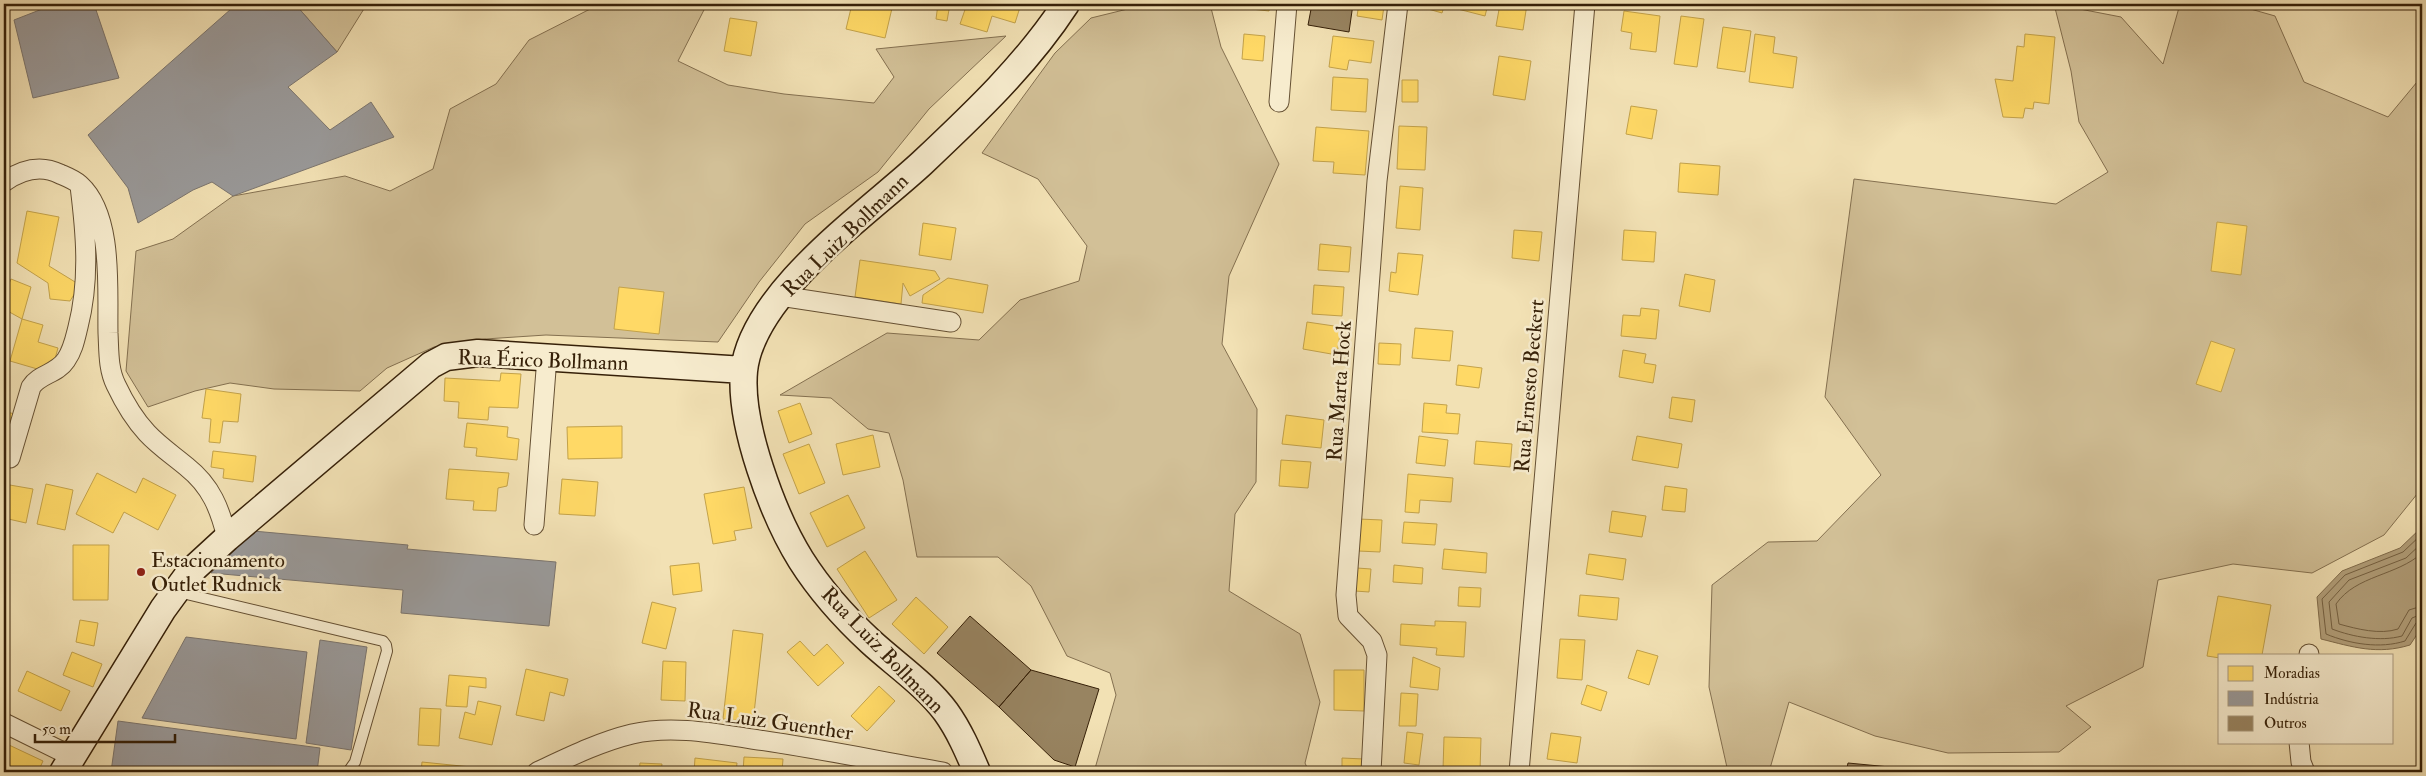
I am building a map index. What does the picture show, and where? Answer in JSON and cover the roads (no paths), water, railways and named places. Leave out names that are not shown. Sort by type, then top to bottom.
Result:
[{"type":"main road","name":"Rua Luiz Bollmann","points":[[977,772],[959,733],[945,710],[844,616],[801,560],[776,510],[765,479],[748,419],[744,370],[755,336],[780,296],[815,257],[920,164],[978,109],[1020,64],[1066,4]]},
{"type":"main road","name":"Rua Érico Bollmann","points":[[68,764],[175,591],[190,572],[227,538],[431,365],[446,357],[461,354],[547,357],[744,370]]},
{"type":"street","points":[[1279,102],[1287,4]]},
{"type":"street","name":"Rua Marta Hock","points":[[1371,772],[1377,655],[1372,641],[1348,616],[1346,595],[1377,181],[1398,4]]},
{"type":"street","name":"Rua Ernesto Beckert","points":[[1518,772],[1585,4]]},
{"type":"street","points":[[4,182],[22,172],[43,169],[56,172],[80,184],[96,208],[103,236],[107,276],[109,358],[114,382],[146,432],[206,485],[221,515],[227,538]]},
{"type":"street","points":[[10,458],[30,387],[34,382],[57,371],[72,351],[84,304],[86,258],[80,184]]},
{"type":"street","points":[[780,296],[951,322]]},
{"type":"street","points":[[534,525],[547,357]]},
{"type":"street","points":[[4,723],[68,764]]},
{"type":"street","name":"Rua Luiz Guenther","points":[[536,772],[604,742],[632,734],[673,730],[698,731],[786,744],[943,772]]},
{"type":"street","points":[[2300,744],[2301,762],[2306,772]]},
{"type":"lane","points":[[175,591],[383,641],[387,652],[355,762],[348,772]]},
{"type":"water","points":[[2422,527],[2422,619],[2418,633],[2410,645],[2376,650],[2321,639],[2317,597],[2342,571],[2400,548]]},
{"type":"place","name":"Estacionamento Outlet Rudnick","points":[[141,572]]}]
